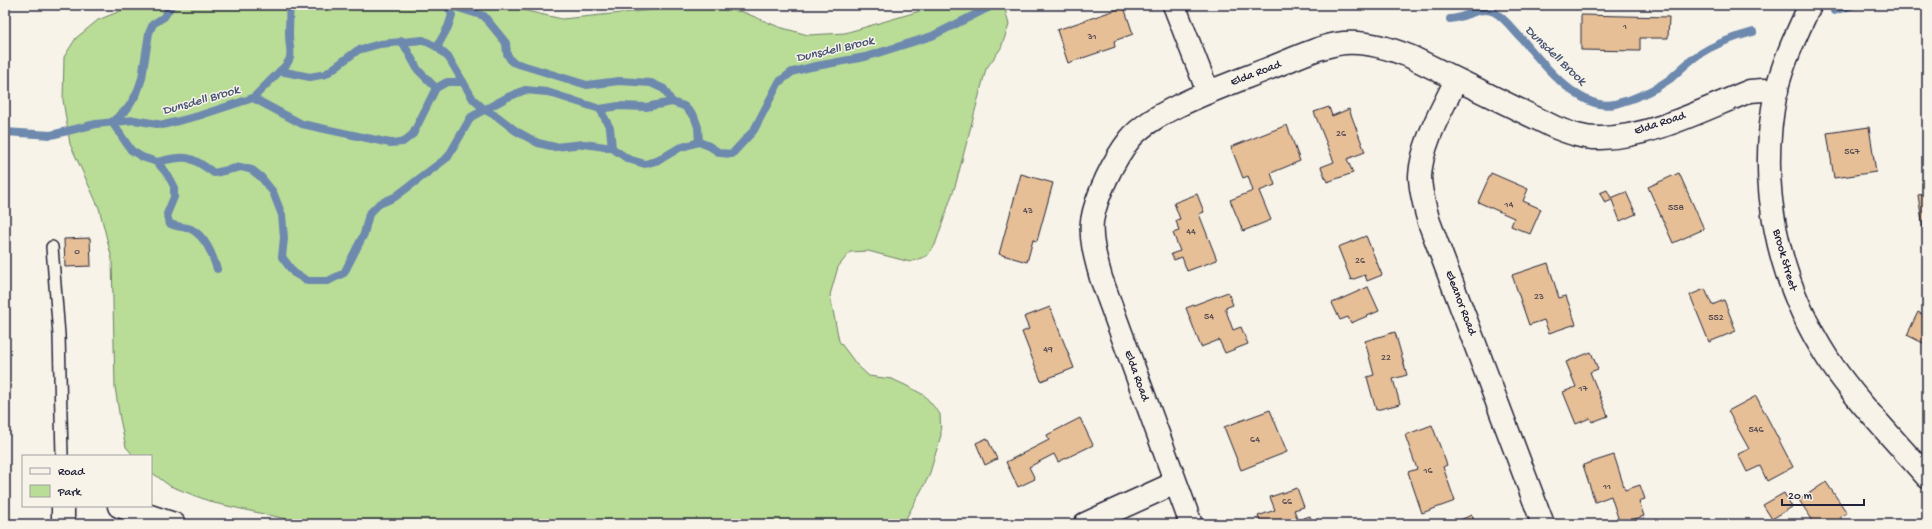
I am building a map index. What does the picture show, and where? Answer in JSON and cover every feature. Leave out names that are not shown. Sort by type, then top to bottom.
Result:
[{"type":"street","points":[[1174,5],[1208,92]]},
{"type":"street","name":"Brook Street","points":[[1810,5],[1785,63],[1777,91],[1770,153],[1770,189],[1774,225],[1784,265],[1794,293],[1808,324],[1828,359],[1853,392],[1927,477]]},
{"type":"street","name":"Elda Road","points":[[1191,524],[1100,278],[1093,251],[1092,222],[1103,187],[1113,165],[1130,138],[1150,121],[1208,92],[1324,47],[1345,43],[1369,44],[1390,48],[1554,127],[1575,135],[1600,138],[1647,131],[1750,91],[1777,91]]},
{"type":"street","name":"Eleanor Road","points":[[1456,80],[1431,132],[1424,154],[1420,177],[1424,201],[1429,222],[1543,524]]},
{"type":"street","points":[[1085,524],[1175,483]]},
{"type":"street","points":[[63,507],[63,524]]},
{"type":"street","points":[[122,507],[174,524]]},
{"type":"lane","points":[[52,247],[59,334],[62,455]]},
{"type":"green space","points":[[135,5],[500,5],[562,19],[701,5],[743,12],[779,27],[808,35],[845,33],[920,11],[933,5],[1004,5],[1009,25],[1001,48],[986,69],[956,183],[935,245],[927,256],[910,262],[868,251],[850,252],[838,267],[830,295],[839,341],[857,365],[869,376],[892,379],[924,395],[940,414],[941,435],[929,476],[903,524],[309,524],[214,503],[170,486],[152,473],[152,455],[133,455],[126,447],[115,387],[112,259],[99,208],[70,144],[63,100],[64,57],[76,38],[98,20]]},
{"type":"building","points":[[1124,7],[1133,34],[1114,41],[1115,47],[1068,63],[1057,30]]},
{"type":"building","points":[[1581,15],[1669,17],[1668,38],[1640,38],[1640,51],[1581,50]]},
{"type":"building","points":[[1329,107],[1332,116],[1349,109],[1365,152],[1347,159],[1353,173],[1327,182],[1321,167],[1334,162],[1314,112]]},
{"type":"building","points":[[1287,125],[1300,161],[1271,173],[1275,185],[1259,191],[1271,220],[1243,231],[1230,200],[1253,191],[1248,176],[1243,178],[1231,147]]},
{"type":"building","points":[[1869,127],[1876,172],[1834,178],[1827,133]]},
{"type":"building","points":[[1491,173],[1528,189],[1523,201],[1541,209],[1530,234],[1511,226],[1514,218],[1478,202]]},
{"type":"building","points":[[1679,173],[1704,229],[1673,243],[1648,187]]},
{"type":"building","points":[[1021,174],[1053,183],[1037,241],[1033,240],[1027,262],[999,254]]},
{"type":"building","points":[[1607,190],[1611,198],[1626,192],[1636,214],[1620,221],[1612,200],[1605,203],[1600,193]]},
{"type":"building","points":[[1927,193],[1927,227],[1923,228],[1918,195]]},
{"type":"building","points":[[1197,194],[1204,212],[1199,214],[1217,260],[1187,271],[1182,257],[1174,260],[1171,254],[1180,251],[1173,233],[1179,231],[1176,220],[1180,219],[1174,203]]},
{"type":"building","points":[[1366,236],[1382,275],[1367,281],[1365,275],[1351,280],[1338,247]]},
{"type":"building","points":[[90,238],[91,266],[65,267],[64,239]]},
{"type":"building","points":[[1548,263],[1559,298],[1566,296],[1576,324],[1549,333],[1544,320],[1529,325],[1512,275]]},
{"type":"building","points":[[1368,287],[1379,311],[1351,323],[1348,317],[1340,320],[1332,303]]},
{"type":"building","points":[[1705,289],[1712,305],[1724,300],[1736,331],[1709,342],[1690,295]]},
{"type":"building","points":[[1228,292],[1233,305],[1225,308],[1233,330],[1241,327],[1248,344],[1225,353],[1219,340],[1201,347],[1186,308]]},
{"type":"building","points":[[1050,307],[1074,368],[1041,381],[1022,332],[1029,329],[1024,317]]},
{"type":"building","points":[[1918,312],[1927,317],[1927,345],[1907,335]]},
{"type":"building","points":[[1395,332],[1407,375],[1393,379],[1400,404],[1376,410],[1367,377],[1374,375],[1365,341]]},
{"type":"building","points":[[1591,352],[1598,369],[1590,372],[1608,416],[1592,422],[1590,418],[1576,424],[1563,392],[1576,387],[1566,362]]},
{"type":"building","points":[[1756,396],[1793,467],[1767,481],[1760,466],[1747,472],[1738,454],[1749,449],[1728,411]]},
{"type":"building","points":[[1270,410],[1287,452],[1241,470],[1224,427]]},
{"type":"building","points":[[1080,418],[1093,445],[1058,462],[1054,454],[1029,467],[1035,479],[1018,487],[1006,462],[1049,440],[1047,435]]},
{"type":"building","points":[[1432,425],[1447,465],[1443,467],[1455,501],[1422,513],[1408,472],[1417,469],[1405,435]]},
{"type":"building","points":[[987,438],[997,459],[985,465],[976,443]]},
{"type":"building","points":[[1614,455],[1625,490],[1640,485],[1645,499],[1639,501],[1644,516],[1620,524],[1611,496],[1595,502],[1583,465]]},
{"type":"building","points":[[1826,482],[1847,513],[1840,517],[1845,524],[1815,524],[1799,500]]},
{"type":"building","points":[[1297,488],[1304,507],[1294,510],[1298,520],[1310,516],[1313,524],[1261,524],[1258,516],[1275,510],[1270,497]]},
{"type":"building","points":[[1784,493],[1792,507],[1772,519],[1763,505]]},
{"type":"building","points":[[1472,515],[1475,524],[1450,524]]},
{"type":"waterway","points":[[280,71],[290,58],[289,5]]},
{"type":"waterway","points":[[437,47],[448,27],[452,15],[447,5]]},
{"type":"waterway","points":[[449,5],[484,16],[506,43],[507,54],[512,62],[587,85],[619,81],[651,83],[664,89],[672,102]]},
{"type":"waterway","name":"Dunsdell Brook","points":[[5,132],[51,135],[96,124],[134,120],[163,125],[198,116],[253,98],[280,71],[310,77],[326,74],[358,50],[380,44],[423,40],[437,47],[449,58],[473,99],[485,110],[498,117],[516,131],[538,143],[555,147],[584,144],[612,148],[628,159],[645,164],[659,160],[679,148],[699,142],[720,153],[732,154],[754,130],[779,82],[792,72],[865,57],[932,36],[994,5]]},
{"type":"waterway","name":"Dunsdell Brook","points":[[1834,11],[1853,5]]},
{"type":"waterway","points":[[171,6],[164,17],[153,24],[149,33],[142,78],[137,93],[128,108],[112,122],[131,150],[142,157],[157,162],[168,175],[174,186],[174,197],[167,214],[169,223],[175,226],[191,229],[196,232],[211,252],[217,269]]},
{"type":"waterway","name":"Dunsdell Brook","points":[[1450,19],[1483,10],[1488,10],[1498,14],[1563,84],[1589,101],[1602,104],[1615,104],[1644,94],[1670,79],[1698,55],[1711,47],[1753,32]]},
{"type":"waterway","points":[[402,41],[418,70],[436,88]]},
{"type":"waterway","points":[[253,98],[302,124],[390,143],[403,142],[413,134],[436,88],[447,82],[463,82]]},
{"type":"waterway","points":[[157,162],[175,158],[187,158],[199,163],[214,173],[241,167],[252,170],[261,177],[273,192],[282,215],[284,238],[282,257],[294,273],[308,281],[328,281],[344,273],[364,234],[369,214],[379,204],[395,197],[448,157],[471,117],[508,97],[525,90],[547,92],[600,109],[619,106],[646,107],[672,102],[684,106],[694,116],[698,127],[699,142]]},
{"type":"waterway","points":[[600,109],[610,128],[612,148]]}]
